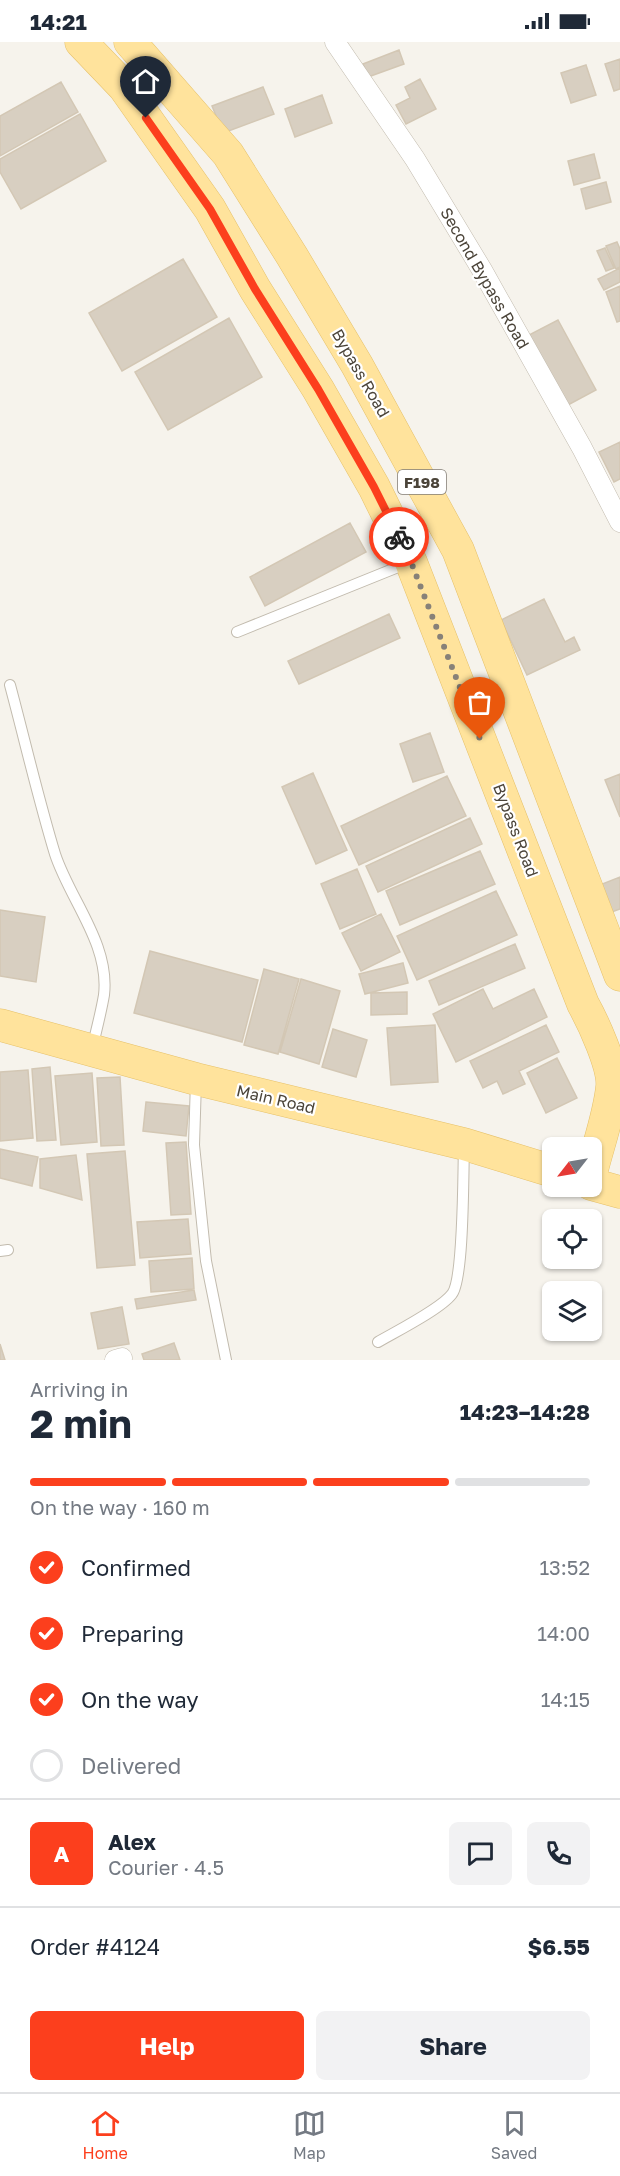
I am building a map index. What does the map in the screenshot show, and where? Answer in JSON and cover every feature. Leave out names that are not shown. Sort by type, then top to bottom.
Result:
[{"type":"main road","name":"Bypass Road","points":[[81,42],[124,87],[210,209],[255,289],[318,389],[374,487],[411,562],[584,1004]]},
{"type":"main road","name":"Bypass Road","points":[[129,42],[228,154],[292,255],[357,365],[458,550],[620,975]]},
{"type":"main road","points":[[318,389],[357,365]]},
{"type":"main road","points":[[584,1004],[620,986]]},
{"type":"main road","name":"F198","points":[[584,1004],[596,1027],[612,1085],[600,1137]]},
{"type":"main road","name":"Main Road","points":[[0,1025],[196,1079],[464,1143],[542,1168]]},
{"type":"main road","points":[[602,1187],[620,1192]]},
{"type":"street","name":"Second Bypass Road","points":[[334,42],[415,159],[476,260],[582,448],[620,522]]},
{"type":"lane","points":[[237,632],[411,562]]},
{"type":"lane","points":[[10,685],[56,855],[72,894],[93,934],[102,965],[104,993],[91,1050]]},
{"type":"lane","points":[[196,1079],[194,1145],[206,1261],[226,1360]]},
{"type":"lane","points":[[378,1342],[441,1304],[453,1293],[460,1259],[464,1143]]},
{"type":"building","points":[[399,50],[404,64],[368,77],[363,64]]},
{"type":"building","points":[[620,59],[620,89],[614,91],[605,64]]},
{"type":"building","points":[[586,65],[596,95],[571,103],[561,73]]},
{"type":"building","points":[[420,79],[436,109],[406,124],[396,105],[410,98],[405,87]]},
{"type":"building","points":[[61,82],[78,112],[0,156],[0,116]]},
{"type":"building","points":[[263,87],[274,114],[223,133],[212,106]]},
{"type":"building","points":[[322,95],[332,123],[295,137],[285,109]]},
{"type":"building","points":[[80,114],[106,161],[21,209],[0,172],[0,159]]},
{"type":"building","points":[[594,154],[600,178],[574,185],[568,161]]},
{"type":"building","points":[[606,182],[611,202],[586,209],[581,189]]},
{"type":"building","points":[[617,242],[620,249],[620,267],[616,269],[606,246]]},
{"type":"building","points":[[605,248],[614,268],[606,271],[597,251]]},
{"type":"building","points":[[183,259],[217,317],[122,371],[89,313]]},
{"type":"building","points":[[620,268],[620,282],[604,290],[598,279]]},
{"type":"building","points":[[620,286],[620,321],[617,322],[606,292]]},
{"type":"building","points":[[229,318],[262,377],[168,430],[135,372]]},
{"type":"building","points":[[558,320],[596,390],[568,405],[529,335]]},
{"type":"building","points":[[620,442],[620,479],[614,482],[599,452]]},
{"type":"building","points":[[350,523],[366,552],[265,606],[250,577]]},
{"type":"building","points":[[544,599],[565,642],[574,637],[580,650],[527,675],[501,620]]},
{"type":"building","points":[[389,614],[400,638],[299,684],[288,661]]},
{"type":"building","points":[[430,733],[444,772],[413,782],[400,744]]},
{"type":"building","points":[[313,773],[347,850],[316,864],[282,787]]},
{"type":"building","points":[[620,774],[620,817],[605,780]]},
{"type":"building","points":[[447,776],[466,816],[359,865],[341,826]]},
{"type":"building","points":[[470,818],[482,844],[378,892],[366,866]]},
{"type":"building","points":[[480,851],[495,884],[400,925],[386,891]]},
{"type":"building","points":[[357,869],[376,914],[340,929],[321,884]]},
{"type":"building","points":[[620,877],[620,909],[606,914],[595,887]]},
{"type":"building","points":[[496,891],[517,935],[417,980],[397,936]]},
{"type":"building","points":[[0,910],[45,917],[36,982],[0,976]]},
{"type":"building","points":[[381,914],[400,952],[361,971],[342,933]]},
{"type":"building","points":[[515,944],[525,968],[439,1005],[429,981]]},
{"type":"building","points":[[150,951],[258,980],[242,1042],[134,1013]]},
{"type":"building","points":[[403,963],[408,983],[365,994],[359,974]]},
{"type":"building","points":[[264,969],[299,979],[278,1054],[244,1045]]},
{"type":"building","points":[[301,979],[340,991],[319,1064],[280,1052]]},
{"type":"building","points":[[483,989],[493,1009],[534,989],[547,1017],[456,1062],[433,1014]]},
{"type":"building","points":[[407,992],[407,1014],[371,1015],[371,993]]},
{"type":"building","points":[[435,1025],[438,1082],[391,1085],[387,1028]]},
{"type":"building","points":[[546,1025],[559,1052],[519,1071],[525,1084],[503,1094],[497,1081],[483,1088],[470,1061]]},
{"type":"building","points":[[333,1029],[367,1040],[356,1077],[322,1067]]},
{"type":"building","points":[[557,1058],[577,1098],[546,1113],[527,1073]]},
{"type":"building","points":[[50,1067],[56,1140],[37,1141],[32,1069]]},
{"type":"building","points":[[28,1070],[33,1138],[0,1141],[0,1072]]},
{"type":"building","points":[[92,1073],[97,1142],[61,1145],[55,1076]]},
{"type":"building","points":[[120,1077],[124,1145],[101,1146],[97,1078]]},
{"type":"building","points":[[146,1102],[189,1106],[186,1136],[143,1131]]},
{"type":"building","points":[[186,1142],[191,1214],[171,1215],[166,1143]]},
{"type":"building","points":[[0,1149],[38,1157],[32,1186],[0,1178]]},
{"type":"building","points":[[125,1151],[135,1265],[97,1268],[87,1154]]},
{"type":"building","points":[[76,1155],[82,1200],[40,1188],[40,1159]]},
{"type":"building","points":[[188,1219],[191,1254],[140,1258],[137,1222]]},
{"type":"building","points":[[192,1258],[194,1289],[151,1292],[149,1261]]},
{"type":"building","points":[[194,1290],[196,1300],[137,1309],[135,1299]]},
{"type":"building","points":[[122,1307],[129,1344],[98,1349],[91,1313]]},
{"type":"building","points":[[174,1343],[180,1360],[144,1360],[142,1354]]},
{"type":"building","points":[[0,1344],[5,1360],[0,1360]]},
{"type":"way so far","points":[[399,537],[411,562],[480,739]]},
{"type":"route","points":[[146,118],[210,209],[255,289],[318,389],[374,487],[399,537]]}]
